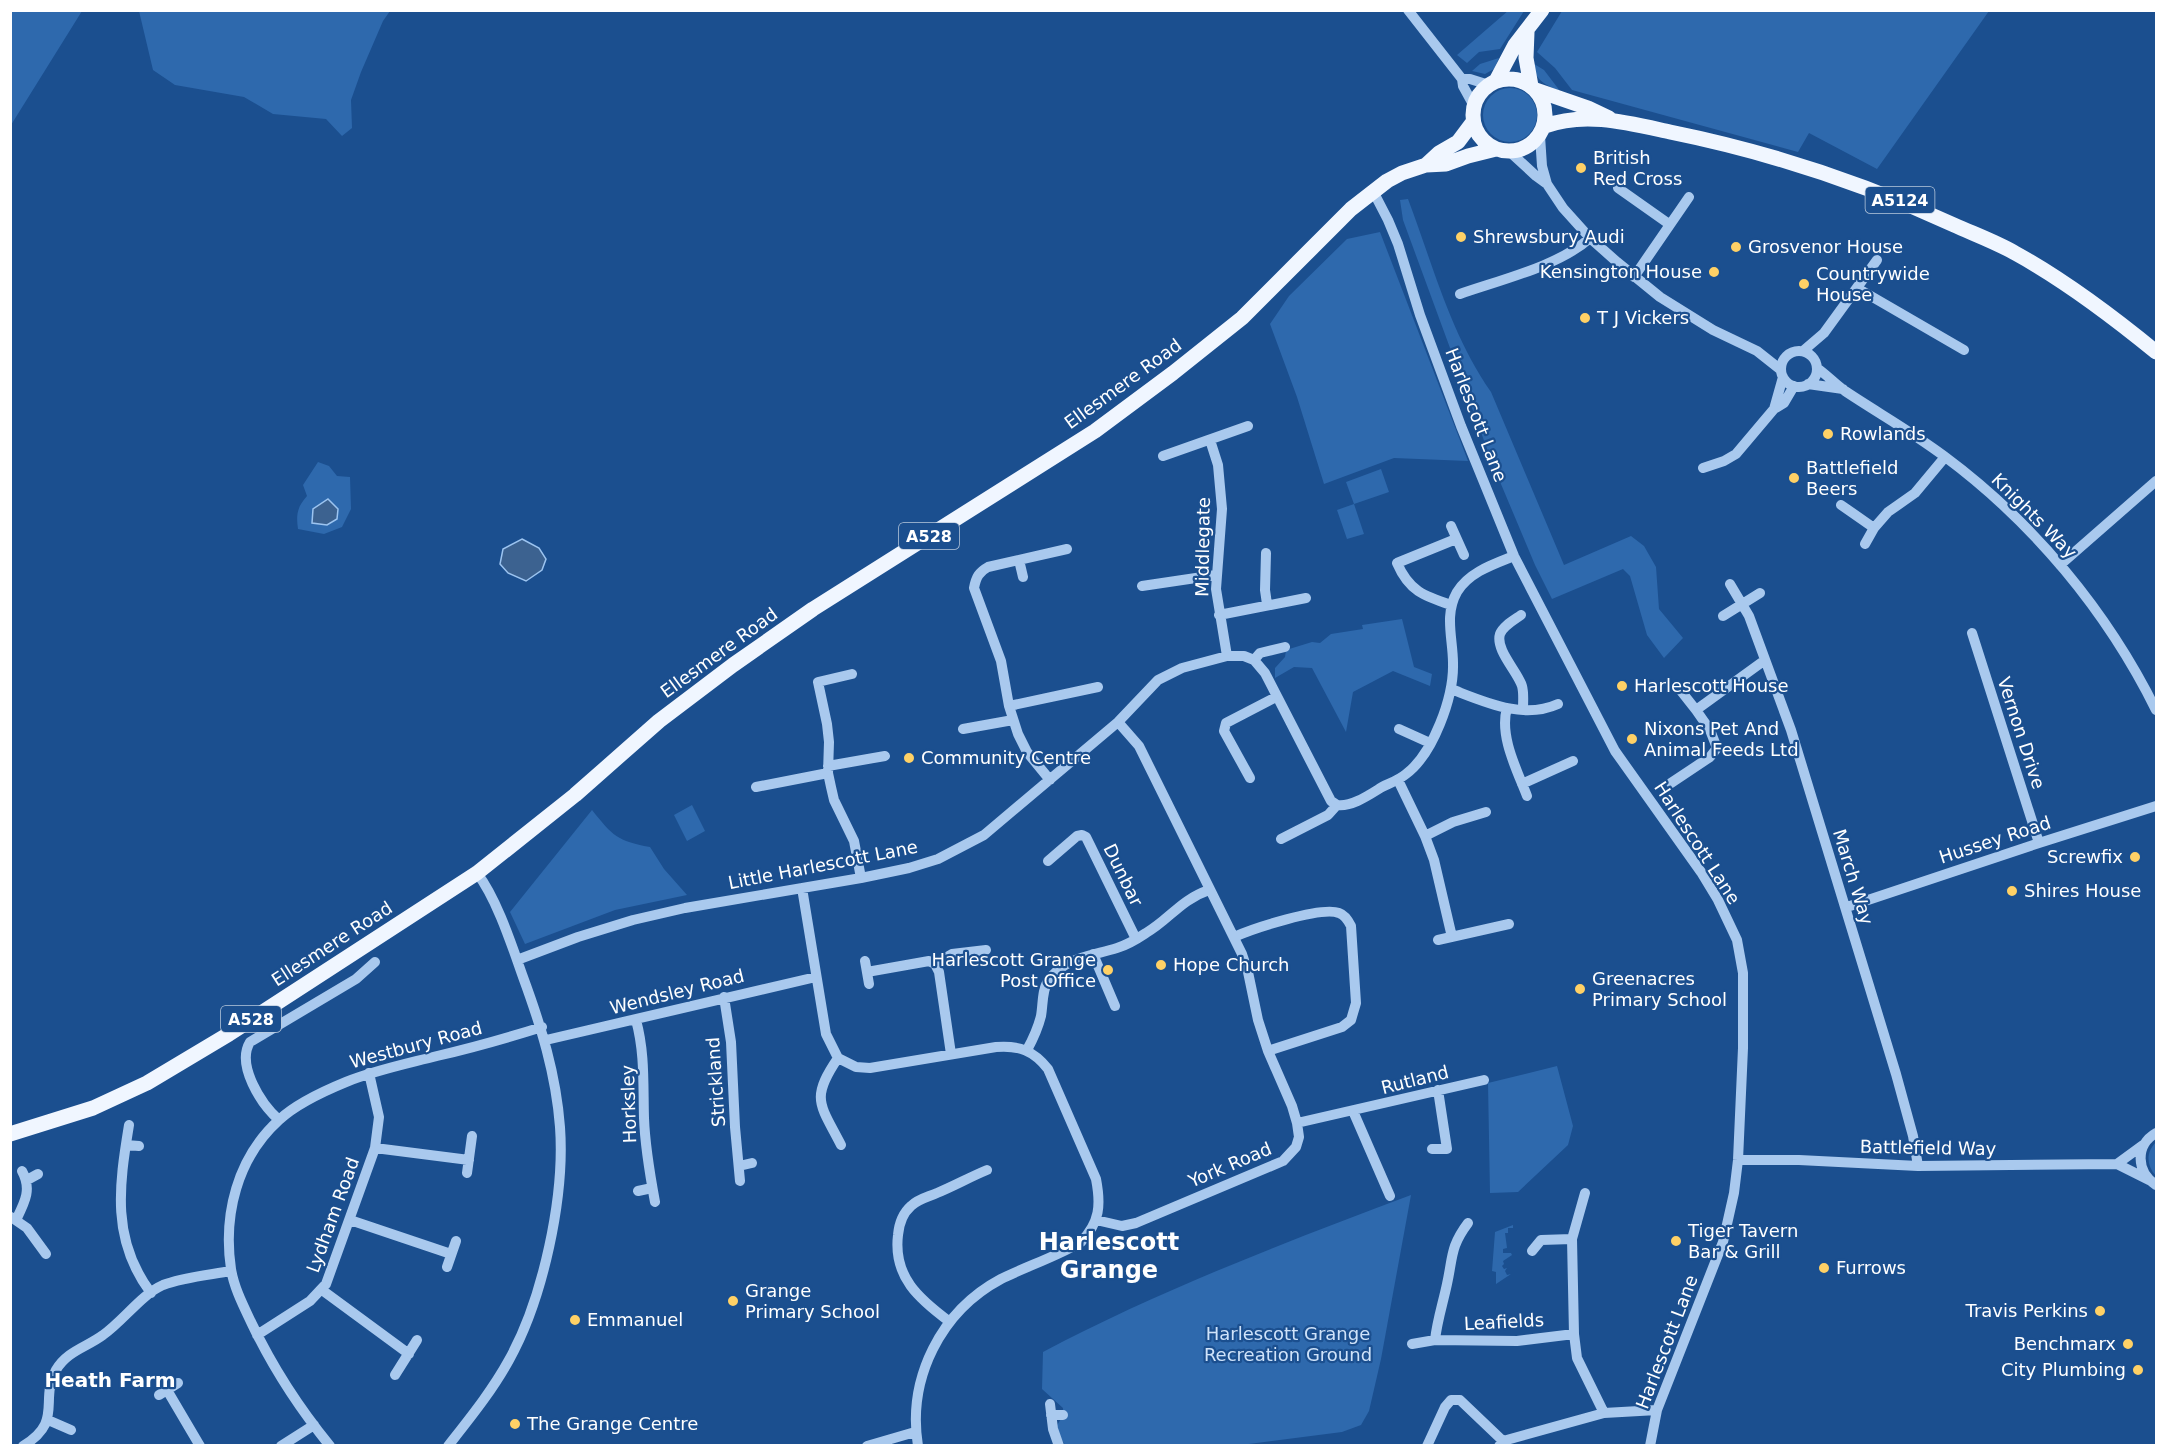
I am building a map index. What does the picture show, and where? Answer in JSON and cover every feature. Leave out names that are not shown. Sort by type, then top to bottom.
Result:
[{"type":"main road","points":[[1493,83],[1515,45],[1542,10]]},
{"type":"main road","points":[[1527,32],[1526,58],[1534,88],[1545,107],[1542,131],[1532,145],[1521,150],[1503,151],[1485,143],[1478,134],[1474,114],[1482,91],[1493,83],[1508,79],[1521,81],[1534,88]]},
{"type":"main road","name":"A5124","points":[[1534,88],[1588,108],[1612,120]]},
{"type":"main road","name":"Ellesmere Road","points":[[1426,165],[1439,153],[1458,142],[1474,114]]},
{"type":"main road","name":"A5124","points":[[1542,131],[1569,119],[1612,120],[1734,145],[1852,182],[1902,201],[2015,253],[2106,311],[2157,352]]},
{"type":"main road","name":"Ellesmere Road","points":[[10,1134],[93,1108],[147,1083],[229,1034],[477,873],[575,795],[659,721],[733,665],[813,609],[1095,431],[1173,373],[1242,318],[1351,209],[1373,191],[1402,173],[1426,165],[1446,164],[1468,156],[1503,151]]},
{"type":"street","points":[[1408,10],[1462,79],[1474,114]]},
{"type":"street","points":[[1462,79],[1493,83]]},
{"type":"street","points":[[1542,131],[1542,166],[1547,184],[1563,208],[1590,238],[1634,276],[1687,315],[1757,351],[1794,386],[1784,403],[1774,409],[1736,454],[1704,468]]},
{"type":"street","points":[[1503,151],[1547,184]]},
{"type":"street","points":[[1618,188],[1669,225]]},
{"type":"street","name":"Harlescott Lane","points":[[1373,191],[1389,220],[1420,315],[1461,426],[1514,556],[1615,751],[1701,872],[1718,900],[1737,940],[1743,973],[1738,1160],[1734,1193],[1724,1242],[1657,1410],[1650,1446]]},
{"type":"street","points":[[1634,276],[1689,197]]},
{"type":"street","points":[[1460,294],[1561,258],[1590,238]]},
{"type":"street","points":[[1757,351],[1786,355],[1794,351],[1807,354],[1877,260]]},
{"type":"street","points":[[1857,288],[1964,350]]},
{"type":"street","name":"Knights Way","points":[[1807,354],[1817,368],[1843,389],[1946,457],[2015,517],[2060,565],[2116,640],[2157,710]]},
{"type":"street","points":[[1774,409],[1786,355]]},
{"type":"street","points":[[1808,384],[1815,377],[1817,368]]},
{"type":"street","name":"Knights Way","points":[[1794,386],[1808,384],[1843,389]]},
{"type":"street","points":[[1163,456],[1248,426]]},
{"type":"street","name":"Middlegate","points":[[1210,440],[1218,465],[1222,509],[1216,575],[1219,615],[1227,656]]},
{"type":"street","points":[[1865,544],[1874,528],[1893,507],[1915,493],[1946,457]]},
{"type":"street","points":[[2060,565],[2157,481]]},
{"type":"street","points":[[1840,505],[1874,528]]},
{"type":"street","points":[[1451,526],[1464,555]]},
{"type":"street","points":[[1451,606],[1426,597],[1414,588],[1404,579],[1397,563],[1456,538]]},
{"type":"street","points":[[1050,780],[1027,752],[1013,720],[1001,661],[974,588],[981,571],[988,567],[1067,549]]},
{"type":"street","points":[[1266,553],[1265,590],[1268,604]]},
{"type":"street","points":[[1285,647],[1260,653],[1254,660],[1265,674],[1331,801],[1337,805],[1348,805],[1398,780],[1415,766],[1442,718],[1451,689],[1453,663],[1449,623],[1451,606],[1458,591],[1469,579],[1492,565],[1514,556]]},
{"type":"street","points":[[1019,560],[1023,577]]},
{"type":"street","points":[[1142,586],[1216,575]]},
{"type":"street","name":"March Way","points":[[1730,584],[1749,616],[1790,726],[1847,907],[1913,1136],[1918,1166]]},
{"type":"street","points":[[1723,616],[1760,593]]},
{"type":"street","points":[[1219,615],[1306,598]]},
{"type":"street","points":[[1521,615],[1506,626],[1500,633],[1499,639],[1506,659],[1522,687],[1523,709]]},
{"type":"street","name":"Vernon Drive","points":[[1972,633],[2039,843]]},
{"type":"street","name":"Little Harlescott Lane","points":[[517,960],[578,937],[633,920],[685,908],[861,878],[938,859],[984,835],[1118,722],[1158,680],[1182,668],[1227,656],[1244,656],[1254,660]]},
{"type":"street","points":[[1696,710],[1765,660]]},
{"type":"street","points":[[852,674],[818,682],[829,742],[828,770],[834,800],[854,841],[861,878]]},
{"type":"street","points":[[1009,706],[1098,687]]},
{"type":"street","points":[[1451,689],[1506,708],[1546,709],[1558,704]]},
{"type":"street","points":[[1671,783],[1710,757],[1717,748],[1696,710],[1681,691]]},
{"type":"street","points":[[1256,765],[1248,774],[1224,731],[1226,723],[1276,697]]},
{"type":"street","points":[[1506,708],[1504,725],[1527,796]]},
{"type":"street","points":[[963,729],[1013,720]]},
{"type":"street","name":"York Road","points":[[1096,1220],[1122,1226],[1137,1223],[1283,1161],[1296,1147],[1299,1137],[1292,1106],[1257,1020],[1248,972],[1234,937],[1139,746],[1118,722]]},
{"type":"street","points":[[1399,729],[1430,743]]},
{"type":"street","points":[[756,787],[885,756]]},
{"type":"street","points":[[1522,784],[1573,761]]},
{"type":"street","points":[[1398,780],[1434,860],[1452,937]]},
{"type":"street","points":[[1284,824],[1286,837],[1328,815],[1337,805]]},
{"type":"street","name":"Hussey Road","points":[[1847,907],[2156,807]]},
{"type":"street","points":[[1425,836],[1467,816],[1486,812]]},
{"type":"street","name":"Dunbar","points":[[1048,861],[1077,836],[1086,837],[1136,939]]},
{"type":"street","points":[[448,1446],[483,1402],[509,1361],[532,1310],[543,1272],[556,1204],[560,1159],[560,1128],[546,1040],[517,960],[486,887],[477,873]]},
{"type":"street","points":[[802,888],[826,1034],[838,1058],[856,1067],[870,1068],[996,1047],[1010,1046],[1027,1050],[1039,1058],[1048,1069],[1090,1162],[1099,1193],[1096,1220],[1090,1232],[1081,1242],[994,1284],[969,1301],[936,1341],[923,1374],[916,1413],[915,1432],[918,1446]]},
{"type":"street","points":[[1027,1050],[1041,1016],[1046,984],[1057,969],[1072,960],[1119,947],[1136,939],[1158,925],[1183,902],[1209,890]]},
{"type":"street","points":[[1234,937],[1269,924],[1326,912],[1338,912],[1346,917],[1352,926],[1356,1003],[1351,1020],[1342,1027],[1268,1051]]},
{"type":"street","points":[[1437,940],[1509,924]]},
{"type":"street","points":[[935,964],[952,954],[986,950]]},
{"type":"street","points":[[1093,954],[1115,1006]]},
{"type":"street","points":[[869,984],[866,966],[929,961],[935,964],[939,972],[951,1054]]},
{"type":"street","points":[[279,1120],[263,1103],[244,1058],[245,1049],[250,1042],[370,975],[375,962]]},
{"type":"street","name":"Wendsley Road","points":[[546,1040],[816,977]]},
{"type":"street","name":"Strickland","points":[[724,997],[731,1042],[740,1180]]},
{"type":"street","name":"Horksley","points":[[636,1020],[642,1042],[644,1120],[655,1202]]},
{"type":"street","name":"Westbury Road","points":[[330,1446],[291,1395],[243,1305],[231,1271],[228,1231],[235,1187],[256,1147],[279,1120],[327,1091],[369,1074],[542,1027]]},
{"type":"street","points":[[838,1058],[826,1077],[820,1097],[826,1118],[841,1145]]},
{"type":"street","name":"Lydham Road","points":[[257,1335],[310,1301],[326,1284],[375,1148],[379,1117],[369,1074]]},
{"type":"street","name":"Rutland","points":[[1297,1124],[1484,1080]]},
{"type":"street","points":[[1432,1149],[1452,1149],[1438,1090]]},
{"type":"street","points":[[1353,1111],[1390,1196]]},
{"type":"street","points":[[129,1125],[120,1192],[125,1240],[142,1282],[151,1293]]},
{"type":"street","points":[[2117,1164],[2143,1145],[2156,1130]]},
{"type":"street","points":[[467,1173],[472,1136]]},
{"type":"street","points":[[126,1145],[139,1146]]},
{"type":"street","name":"Battlefield Way","points":[[2143,1145],[2140,1164],[2153,1183]]},
{"type":"street","points":[[375,1148],[468,1160]]},
{"type":"street","name":"Battlefield Way","points":[[1738,1160],[1918,1166],[2117,1164],[2153,1183]]},
{"type":"street","points":[[739,1166],[752,1163]]},
{"type":"street","points":[[950,1322],[926,1304],[911,1288],[902,1270],[896,1248],[899,1230],[903,1217],[911,1206],[987,1170]]},
{"type":"street","points":[[38,1174],[25,1175],[23,1206],[13,1219],[27,1228],[33,1245],[45,1254]]},
{"type":"street","points":[[638,1191],[652,1188]]},
{"type":"street","points":[[1585,1193],[1572,1239],[1574,1334],[1577,1358],[1604,1413]]},
{"type":"street","points":[[350,1220],[451,1254]]},
{"type":"street","name":"Leafields","points":[[1435,1340],[1437,1318],[1447,1283],[1452,1250],[1457,1237],[1468,1223]]},
{"type":"street","points":[[1532,1251],[1538,1237],[1572,1239]]},
{"type":"street","points":[[447,1267],[456,1241]]},
{"type":"street","points":[[23,1446],[35,1438],[48,1420],[51,1380],[57,1368],[73,1352],[109,1331],[151,1293],[171,1282],[231,1271]]},
{"type":"street","points":[[322,1290],[409,1354]]},
{"type":"street","name":"Leafields","points":[[1412,1344],[1435,1340],[1517,1341],[1574,1334]]},
{"type":"street","points":[[395,1375],[417,1340]]},
{"type":"street","points":[[178,1383],[163,1393],[200,1446]]},
{"type":"street","points":[[1427,1446],[1445,1407],[1451,1400],[1460,1400],[1501,1443],[1604,1413],[1657,1410]]},
{"type":"street","points":[[1059,1446],[1053,1429],[1051,1410],[1064,1415]]},
{"type":"street","points":[[48,1420],[71,1430]]},
{"type":"street","points":[[281,1446],[314,1425]]},
{"type":"street","points":[[867,1446],[915,1432]]},
{"type":"green space","points":[[139,10],[390,11],[383,21],[351,100],[352,128],[342,136],[326,119],[273,114],[244,97],[175,85],[153,70]]},
{"type":"green space","points":[[1509,10],[1524,11],[1500,49],[1479,52],[1467,63],[1457,55]]},
{"type":"green space","points":[[10,11],[82,11],[11,125]]},
{"type":"green space","points":[[1562,11],[1989,11],[1877,169],[1809,133],[1798,152],[1572,90],[1555,68],[1537,52]]},
{"type":"green space","points":[[1499,58],[1494,69],[1485,74],[1472,71],[1480,64]]},
{"type":"green space","points":[[1531,62],[1544,70],[1560,91],[1541,81]]},
{"type":"green space","points":[[1505,88],[1515,88],[1525,92],[1533,100],[1537,115],[1533,130],[1525,138],[1515,142],[1505,142],[1495,138],[1487,130],[1483,120],[1483,110],[1487,100],[1495,92]]},
{"type":"green space","points":[[1408,199],[1453,322],[1491,392],[1564,565],[1631,536],[1644,546],[1656,567],[1659,609],[1683,638],[1664,658],[1647,635],[1630,576],[1623,569],[1552,599],[1535,565],[1493,465],[1403,220],[1400,200]]},
{"type":"green space","points":[[1380,232],[1468,461],[1394,458],[1324,484],[1297,397],[1270,324],[1289,296],[1347,239]]},
{"type":"green space","points":[[318,462],[329,466],[337,476],[350,477],[351,509],[342,527],[324,534],[298,529],[297,524],[299,508],[307,496],[303,485]]},
{"type":"green space","points":[[1381,469],[1389,492],[1354,504],[1346,482]]},
{"type":"green space","points":[[1354,504],[1364,534],[1347,539],[1337,510]]},
{"type":"green space","points":[[1402,619],[1414,667],[1432,674],[1430,686],[1393,671],[1353,692],[1346,732],[1312,668],[1294,667],[1275,678],[1275,668],[1285,657],[1286,650],[1312,642],[1320,643],[1331,634],[1363,629],[1362,625]]},
{"type":"green space","points":[[692,805],[705,831],[687,841],[674,815]]},
{"type":"green space","points":[[592,810],[611,832],[623,840],[650,847],[664,869],[687,895],[615,910],[525,944],[510,912]]},
{"type":"green space","points":[[1557,1066],[1573,1126],[1568,1145],[1518,1192],[1490,1193],[1488,1083]]},
{"type":"green space","points":[[2156,1142],[2156,1176],[2148,1159],[2150,1150]]},
{"type":"green space","name":"Harlescott Grange Recreation Ground","points":[[1411,1195],[1381,1359],[1369,1411],[1361,1425],[1342,1432],[1241,1445],[1065,1445],[1055,1429],[1063,1415],[1063,1408],[1042,1389],[1043,1352],[1178,1287]]},
{"type":"green space","points":[[1513,1225],[1513,1228],[1508,1228],[1508,1233],[1505,1233],[1507,1248],[1503,1249],[1503,1253],[1512,1255],[1503,1261],[1502,1266],[1504,1269],[1507,1268],[1505,1271],[1507,1275],[1511,1274],[1496,1284],[1496,1272],[1492,1271],[1495,1232]]},
{"type":"shaded area","points":[[328,499],[338,509],[337,519],[327,525],[312,523],[313,509]]},
{"type":"shaded area","points":[[522,539],[539,548],[546,559],[542,570],[526,581],[508,573],[500,564],[503,549]]},
{"type":"place","name":"British Red Cross","points":[[1581,168]]},
{"type":"place","name":"Shrewsbury Audi","points":[[1461,237]]},
{"type":"place","name":"Grosvenor House","points":[[1736,247]]},
{"type":"place","name":"Kensington House","points":[[1714,272]]},
{"type":"place","name":"Countrywide House","points":[[1804,284]]},
{"type":"place","name":"T J Vickers","points":[[1585,318]]},
{"type":"place","name":"Rowlands","points":[[1828,434]]},
{"type":"place","name":"Battlefield Beers","points":[[1794,478]]},
{"type":"place","name":"Harlescott House","points":[[1622,686]]},
{"type":"place","name":"Nixons Pet And Animal Feeds Ltd","points":[[1632,739]]},
{"type":"place","name":"Community Centre","points":[[909,758]]},
{"type":"place","name":"Screwfix","points":[[2135,857]]},
{"type":"place","name":"Shires House","points":[[2012,891]]},
{"type":"place","name":"Hope Church","points":[[1161,965]]},
{"type":"place","name":"Harlescott Grange Post Office","points":[[1108,970]]},
{"type":"place","name":"Greenacres Primary School","points":[[1580,989]]},
{"type":"place","name":"Tiger Tavern Bar & Grill","points":[[1676,1241]]},
{"type":"place","name":"Furrows","points":[[1824,1268]]},
{"type":"place","name":"Grange Primary School","points":[[733,1301]]},
{"type":"place","name":"Travis Perkins","points":[[2100,1311]]},
{"type":"place","name":"Emmanuel","points":[[575,1320]]},
{"type":"place","name":"Benchmarx","points":[[2128,1344]]},
{"type":"place","name":"City Plumbing","points":[[2138,1370]]},
{"type":"place","name":"The Grange Centre","points":[[515,1424]]},
{"type":"district","name":"Harlescott Grange","points":[[1109,1256]]},
{"type":"district","name":"Heath Farm","points":[[110,1380]]}]
